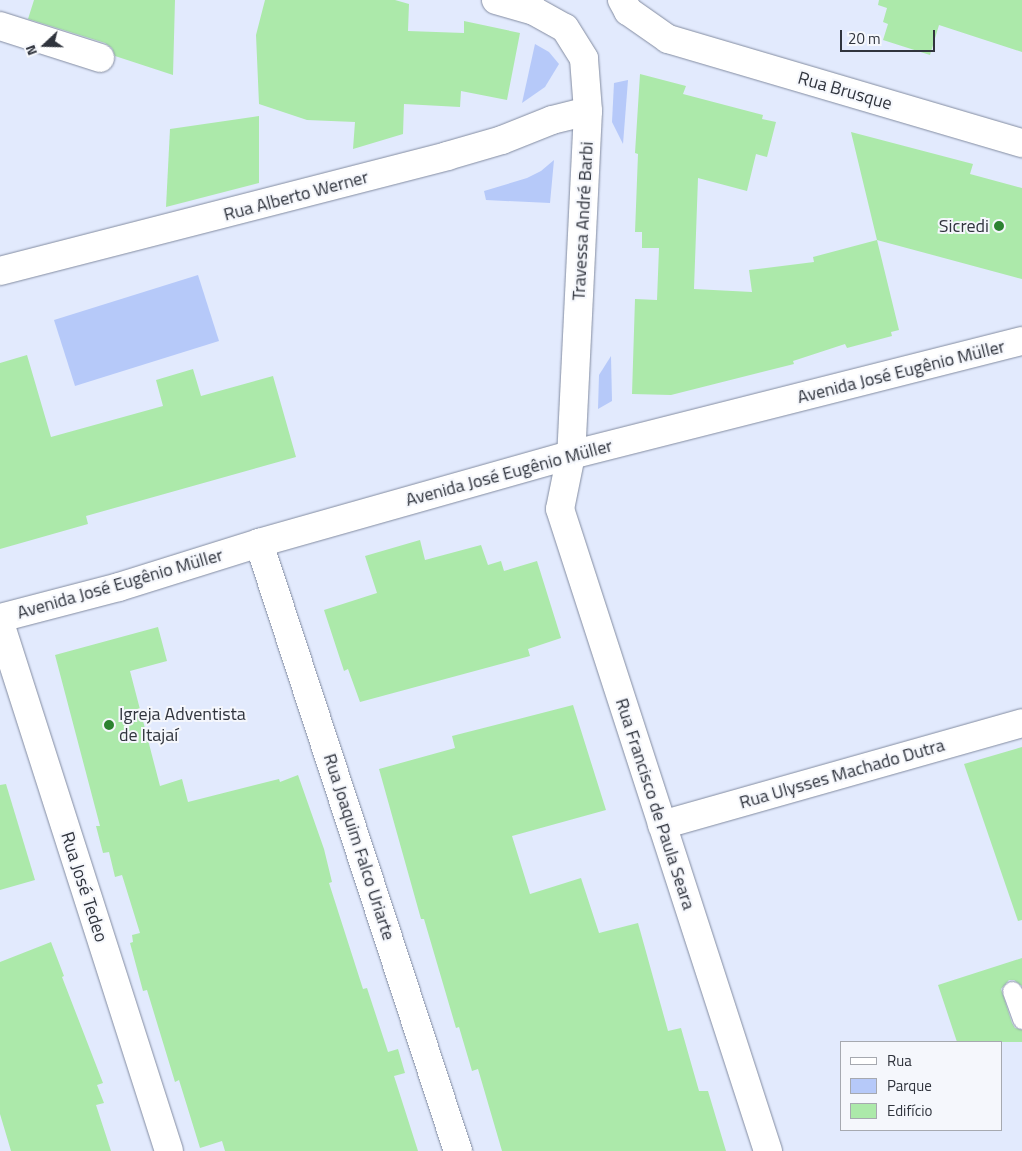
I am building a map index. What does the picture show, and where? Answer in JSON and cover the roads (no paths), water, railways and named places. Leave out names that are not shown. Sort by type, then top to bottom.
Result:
[{"type":"main road","name":"Travessa André Barbi","points":[[496,0],[534,11],[565,28],[584,59],[588,111],[571,455]]},
{"type":"main road","name":"Rua Brusque","points":[[622,0],[628,11],[668,39],[1022,143]]},
{"type":"main road","points":[[0,26],[100,58]]},
{"type":"main road","name":"Rua Alberto Werner","points":[[0,271],[447,156],[502,140],[552,120],[588,111]]},
{"type":"main road","name":"Avenida José Eugênio Müller","points":[[0,618],[119,587],[259,543],[571,455],[1022,341]]},
{"type":"main road","name":"Rua Francisco de Paula Seara","points":[[571,455],[560,509],[768,1151]]},
{"type":"main road","name":"Rua Joaquim Falco Uriarte","points":[[259,543],[458,1151]]},
{"type":"main road","name":"Rua José Tedeo","points":[[0,623],[168,1151]]},
{"type":"main road","name":"Rua Ulysses Machado Dutra","points":[[662,825],[1022,723]]},
{"type":"lane","points":[[1012,991],[1022,1019]]},
{"type":"place","name":"Sicredi","points":[[999,226]]},
{"type":"place","name":"Igreja Adventista de Itajaí","points":[[109,725]]}]
